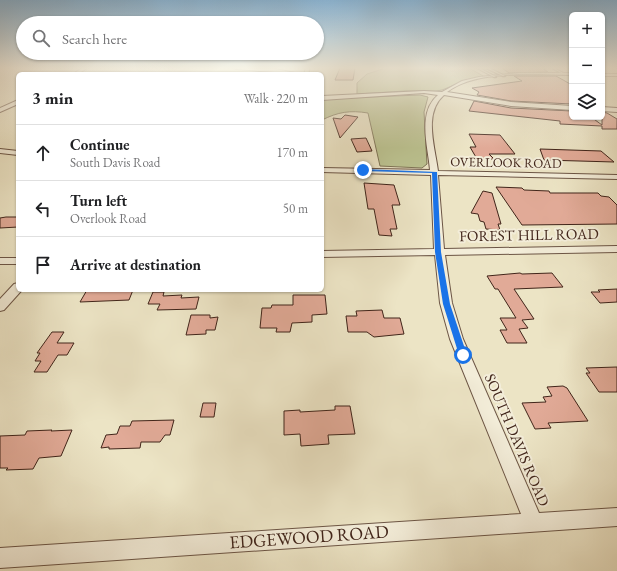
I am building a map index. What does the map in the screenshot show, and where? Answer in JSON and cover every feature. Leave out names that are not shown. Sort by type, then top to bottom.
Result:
[{"type":"street","points":[[329,95],[333,97]]},
{"type":"street","points":[[324,98],[368,95]]},
{"type":"street","name":"SOUTH DAVIS ROAD","points":[[441,95],[434,101],[429,111],[435,172],[438,252],[446,304],[452,324],[534,522]]},
{"type":"street","points":[[453,95],[517,105],[569,108]]},
{"type":"street","points":[[0,110],[16,103]]},
{"type":"street","points":[[605,109],[617,110]]},
{"type":"street","points":[[0,152],[16,153]]},
{"type":"street","name":"OVERLOOK ROAD","points":[[324,170],[617,177]]},
{"type":"street","name":"FOREST HILL ROAD","points":[[324,254],[617,249]]},
{"type":"street","points":[[0,261],[16,260]]},
{"type":"street","points":[[0,307],[16,289]]},
{"type":"street","name":"EDGEWOOD ROAD","points":[[0,558],[617,517]]},
{"type":"green space","points":[[420,95],[428,97],[424,112],[427,164],[422,168],[380,166],[368,113],[344,112],[324,119],[324,99]]},
{"type":"building","points":[[477,95],[569,95],[569,104],[511,101]]},
{"type":"building","points":[[474,101],[511,108],[569,111],[569,120],[595,120],[602,125],[602,120],[605,120],[605,113],[617,119],[617,129],[602,129],[602,126],[560,124],[560,121],[469,111]]},
{"type":"building","points":[[345,115],[358,117],[340,138],[333,118],[341,119]]},
{"type":"building","points":[[469,134],[500,135],[515,154],[489,154],[494,159],[477,159],[470,147],[476,147]]},
{"type":"building","points":[[366,138],[372,151],[357,152],[351,139]]},
{"type":"building","points":[[540,149],[601,151],[614,162],[544,160]]},
{"type":"building","points":[[364,183],[394,185],[400,205],[392,205],[397,229],[390,229],[392,236],[379,235],[374,209],[368,209]]},
{"type":"building","points":[[496,187],[549,191],[550,193],[598,193],[601,196],[609,197],[617,205],[617,224],[522,225]]},
{"type":"building","points":[[483,191],[492,193],[501,224],[498,224],[500,230],[486,229],[484,222],[480,221],[478,214],[471,213]]},
{"type":"building","points":[[16,217],[16,227],[0,228],[0,218]]},
{"type":"building","points":[[520,273],[552,273],[563,287],[514,289],[534,319],[522,320],[528,328],[519,329],[527,343],[507,343],[500,330],[507,330],[500,318],[516,318],[498,289],[495,289],[487,276]]},
{"type":"building","points":[[617,289],[617,302],[600,303],[591,292],[600,292],[598,290]]},
{"type":"building","points":[[86,292],[132,292],[129,300],[80,302]]},
{"type":"building","points":[[153,292],[164,292],[163,296],[182,295],[181,298],[199,297],[196,309],[157,310],[160,304],[148,304]]},
{"type":"building","points":[[293,295],[325,295],[327,314],[312,315],[312,322],[292,323],[290,332],[276,332],[277,328],[260,328],[262,308],[271,308],[272,305],[293,305]]},
{"type":"building","points":[[382,310],[384,318],[400,318],[404,334],[374,337],[367,332],[348,332],[346,316],[357,316],[356,311]]},
{"type":"building","points":[[191,315],[210,315],[210,318],[218,317],[215,330],[206,330],[206,334],[186,335]]},
{"type":"building","points":[[52,332],[64,332],[57,343],[74,343],[67,355],[58,355],[47,372],[34,372],[41,361],[35,361],[40,353],[37,353]]},
{"type":"building","points":[[617,367],[617,392],[599,392],[586,373],[590,373],[586,368]]},
{"type":"building","points":[[563,386],[567,388],[588,421],[548,423],[551,428],[535,429],[522,403],[546,402],[543,397],[552,396],[547,387]]},
{"type":"building","points":[[203,403],[216,403],[214,417],[200,417]]},
{"type":"building","points":[[335,406],[350,406],[355,434],[328,435],[329,444],[301,446],[300,434],[284,435],[284,411],[300,410],[300,412],[335,410]]},
{"type":"building","points":[[174,420],[170,435],[165,435],[160,442],[141,442],[140,448],[101,448],[106,435],[117,434],[120,426],[130,426],[132,421]]},
{"type":"building","points":[[52,430],[51,431],[72,430],[61,456],[39,458],[33,469],[6,470],[8,468],[0,468],[0,436],[25,435],[27,431]]},
{"type":"route","points":[[363,170],[435,172],[438,252],[446,304],[463,355]]}]
